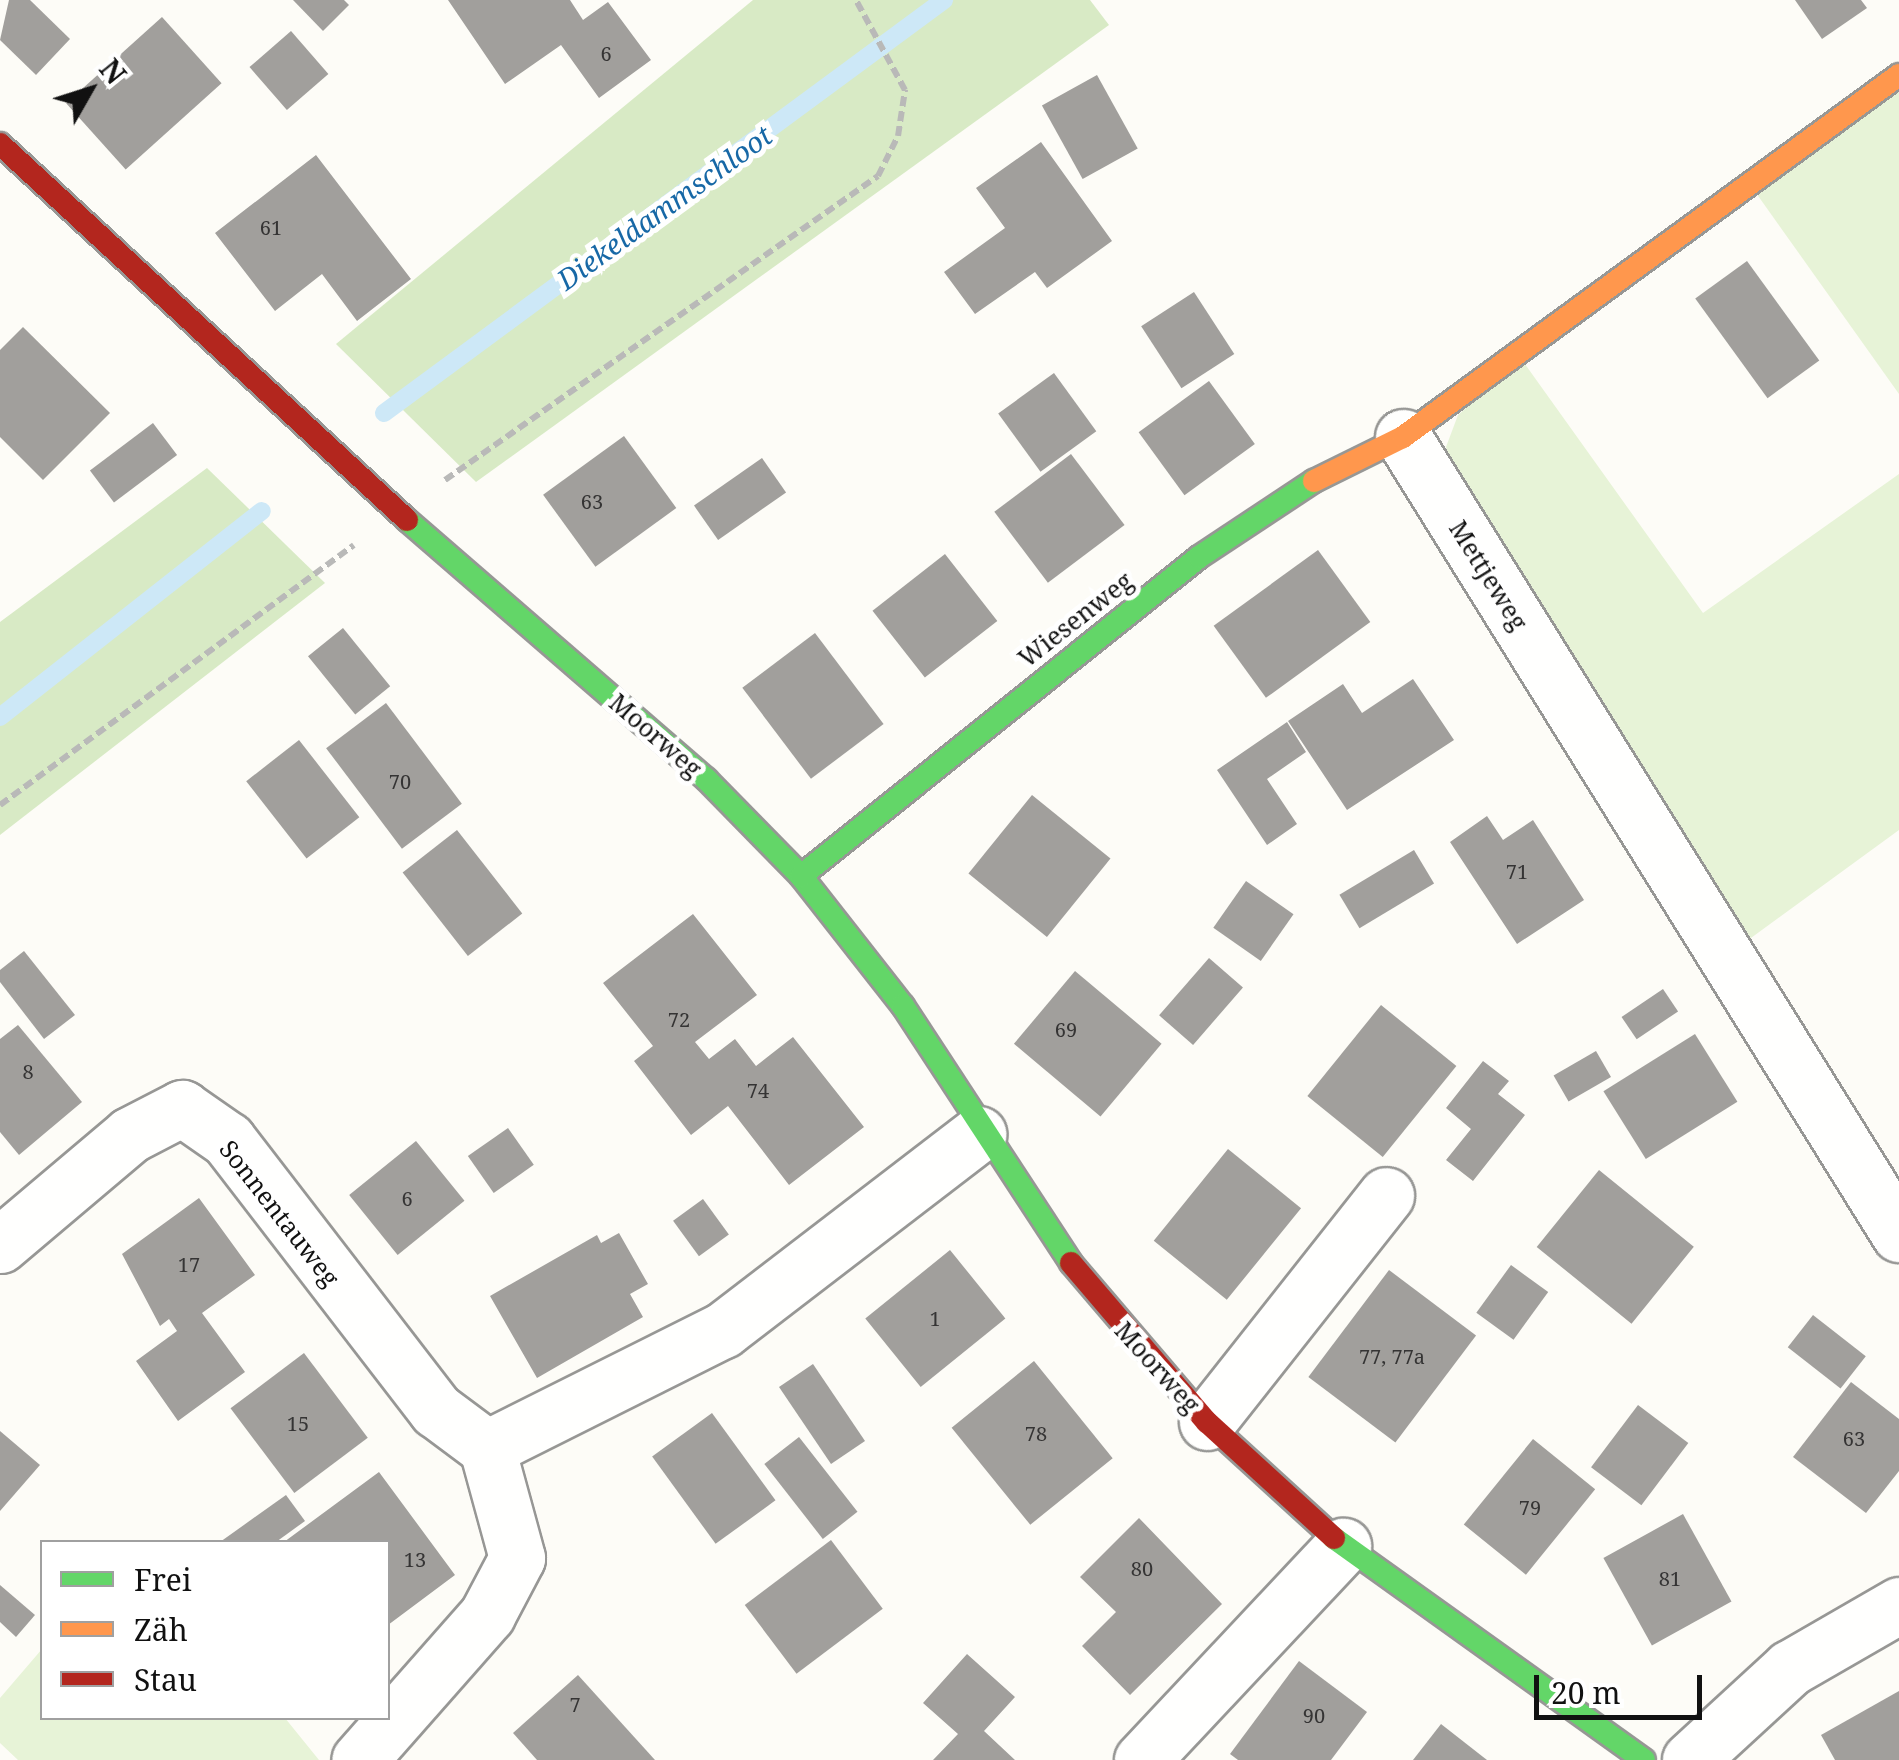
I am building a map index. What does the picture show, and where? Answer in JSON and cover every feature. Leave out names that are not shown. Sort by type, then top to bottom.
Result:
[{"type":"street","points":[[1403,437],[1899,75]]},
{"type":"street","name":"Moorweg","points":[[0,144],[398,514],[706,779],[801,876],[903,1006],[978,1134],[1085,1284],[1207,1422],[1344,1546],[1644,1760]]},
{"type":"street","name":"Wiesenweg","points":[[801,876],[1199,557],[1348,459],[1403,437]]},
{"type":"street","name":"Mettjeweg","points":[[1403,437],[1899,1234]]},
{"type":"street","name":"Sonnentauweg","points":[[0,1245],[130,1135],[182,1108],[228,1140],[436,1410],[487,1448]]},
{"type":"street","points":[[359,1760],[488,1615],[517,1558],[487,1448],[723,1330],[978,1134]]},
{"type":"street","name":"Moorweg","points":[[1207,1422],[1386,1195]]},
{"type":"street","points":[[1142,1760],[1344,1546]]},
{"type":"street","points":[[1690,1760],[1790,1668],[1899,1604]]},
{"type":"path","points":[[0,805],[398,514],[878,176],[898,136],[905,90],[862,22],[856,0]]},
{"type":"green space","points":[[753,0],[1090,0],[1109,25],[476,482],[336,344]]},
{"type":"green space","points":[[1899,88],[1899,394],[1756,193]]},
{"type":"green space","points":[[1522,360],[1703,613],[1899,474],[1899,830],[1740,946],[1452,477],[1446,447],[1458,415]]},
{"type":"green space","points":[[207,468],[325,583],[0,835],[0,622]]},
{"type":"green space","points":[[40,1651],[40,1720],[287,1720],[319,1760],[18,1760],[0,1743],[0,1698]]},
{"type":"building","points":[[9,0],[30,0],[70,39],[36,75],[0,40]]},
{"type":"building","points":[[293,0],[344,0],[349,5],[323,31]]},
{"type":"building","points":[[448,0],[570,0],[583,20],[608,2],[651,60],[599,98],[561,45],[505,84]]},
{"type":"building","points":[[1795,0],[1861,0],[1867,8],[1822,39]]},
{"type":"building","points":[[162,17],[222,83],[126,169],[66,103]]},
{"type":"building","points":[[291,31],[328,74],[287,110],[249,67]]},
{"type":"building","points":[[1097,75],[1138,148],[1083,179],[1042,106]]},
{"type":"building","points":[[1041,142],[1112,241],[1047,288],[1035,272],[975,314],[944,272],[1005,228],[976,188]]},
{"type":"building","points":[[316,155],[411,279],[357,321],[322,274],[275,311],[215,233]]},
{"type":"building","points":[[1747,261],[1819,361],[1768,398],[1695,299]]},
{"type":"building","points":[[1194,292],[1234,354],[1181,388],[1141,326]]},
{"type":"building","points":[[23,327],[110,413],[43,480],[0,437],[0,350]]},
{"type":"building","points":[[1054,373],[1096,431],[1040,472],[998,414]]},
{"type":"building","points":[[1209,381],[1255,444],[1184,495],[1139,432]]},
{"type":"building","points":[[153,423],[177,455],[114,502],[90,471]]},
{"type":"building","points":[[624,436],[676,508],[595,567],[543,495]]},
{"type":"building","points":[[1071,454],[1125,525],[1048,583],[994,512]]},
{"type":"building","points":[[762,458],[786,492],[718,540],[694,506]]},
{"type":"building","points":[[1318,550],[1370,622],[1266,698],[1214,626]]},
{"type":"building","points":[[945,554],[997,621],[925,678],[873,611]]},
{"type":"building","points":[[343,628],[390,686],[355,715],[308,656]]},
{"type":"building","points":[[815,633],[884,724],[811,779],[742,688]]},
{"type":"building","points":[[1413,679],[1454,740],[1347,810],[1288,721],[1343,684],[1362,713]]},
{"type":"building","points":[[386,703],[462,804],[402,849],[326,748]]},
{"type":"building","points":[[1287,722],[1306,752],[1267,779],[1297,824],[1267,845],[1217,770]]},
{"type":"building","points":[[299,740],[359,817],[307,858],[246,781]]},
{"type":"building","points":[[1032,795],[1110,859],[1047,937],[968,873]]},
{"type":"building","points":[[1487,816],[1503,840],[1533,820],[1584,900],[1517,944],[1450,842]]},
{"type":"building","points":[[457,830],[522,914],[468,956],[403,872]]},
{"type":"building","points":[[1414,850],[1434,883],[1360,928],[1339,895]]},
{"type":"building","points":[[1246,881],[1294,914],[1261,961],[1213,928]]},
{"type":"building","points":[[693,914],[757,995],[695,1042],[709,1059],[735,1039],[756,1066],[793,1037],[864,1127],[789,1185],[728,1106],[691,1135],[634,1061],[653,1046],[603,983]]},
{"type":"building","points":[[24,951],[75,1015],[44,1039],[0,982],[0,970]]},
{"type":"building","points":[[1209,958],[1243,988],[1193,1045],[1159,1015]]},
{"type":"building","points":[[1075,971],[1162,1044],[1100,1116],[1014,1044]]},
{"type":"building","points":[[1663,989],[1678,1011],[1637,1039],[1622,1017]]},
{"type":"building","points":[[1381,1005],[1456,1066],[1383,1157],[1307,1096]]},
{"type":"building","points":[[18,1025],[82,1102],[19,1155],[0,1132],[0,1039]]},
{"type":"building","points":[[1695,1034],[1737,1102],[1646,1159],[1603,1091]]},
{"type":"building","points":[[1596,1051],[1611,1077],[1569,1101],[1554,1076]]},
{"type":"building","points":[[1483,1061],[1509,1081],[1498,1094],[1525,1115],[1473,1181],[1446,1160],[1471,1129],[1446,1108]]},
{"type":"building","points":[[508,1128],[534,1165],[494,1193],[468,1156]]},
{"type":"building","points":[[416,1141],[464,1201],[398,1255],[349,1195]]},
{"type":"building","points":[[1228,1149],[1301,1208],[1227,1300],[1154,1241]]},
{"type":"building","points":[[1599,1170],[1694,1247],[1632,1324],[1537,1247]]},
{"type":"building","points":[[199,1198],[255,1275],[202,1313],[245,1372],[178,1421],[136,1361],[177,1331],[169,1319],[160,1326],[122,1254]]},
{"type":"building","points":[[703,1199],[729,1235],[699,1256],[673,1221]]},
{"type":"building","points":[[619,1233],[648,1284],[630,1294],[643,1317],[537,1378],[490,1296],[597,1235],[601,1243]]},
{"type":"building","points":[[950,1250],[1005,1318],[921,1387],[865,1319]]},
{"type":"building","points":[[1511,1265],[1548,1292],[1514,1340],[1476,1313]]},
{"type":"building","points":[[1389,1270],[1476,1336],[1395,1443],[1308,1377]]},
{"type":"building","points":[[1813,1315],[1866,1356],[1841,1389],[1788,1347]]},
{"type":"building","points":[[304,1353],[368,1438],[294,1493],[231,1408]]},
{"type":"building","points":[[1034,1361],[1113,1458],[1030,1525],[952,1428]]},
{"type":"building","points":[[813,1364],[865,1441],[831,1464],[779,1387]]},
{"type":"building","points":[[1851,1382],[1899,1419],[1899,1471],[1866,1513],[1793,1457]]},
{"type":"building","points":[[1638,1405],[1688,1443],[1641,1505],[1591,1467]]},
{"type":"building","points":[[712,1413],[775,1500],[716,1544],[652,1456]]},
{"type":"building","points":[[0,1431],[40,1465],[0,1511]]},
{"type":"building","points":[[799,1437],[857,1512],[823,1539],[764,1464]]},
{"type":"building","points":[[1533,1439],[1595,1489],[1526,1575],[1464,1524]]},
{"type":"building","points":[[379,1472],[455,1575],[390,1624],[390,1540],[287,1540]]},
{"type":"building","points":[[286,1495],[305,1521],[279,1540],[223,1540]]},
{"type":"building","points":[[1683,1514],[1731,1601],[1652,1646],[1603,1558]]},
{"type":"building","points":[[1139,1518],[1222,1604],[1130,1695],[1082,1646],[1116,1612],[1080,1577]]},
{"type":"building","points":[[831,1540],[883,1609],[797,1674],[745,1605]]},
{"type":"building","points":[[0,1585],[35,1615],[16,1637],[0,1622]]},
{"type":"building","points":[[967,1654],[1015,1697],[984,1731],[1015,1760],[933,1760],[958,1734],[923,1703]]},
{"type":"building","points":[[1299,1661],[1367,1712],[1331,1760],[1238,1760],[1230,1754]]},
{"type":"building","points":[[578,1675],[655,1760],[537,1760],[513,1733]]},
{"type":"building","points":[[1899,1691],[1899,1760],[1835,1760],[1821,1735]]},
{"type":"building","points":[[1441,1724],[1487,1760],[1413,1760]]},
{"type":"waterway","name":"Diekeldammschloot","points":[[384,413],[944,0]]},
{"type":"waterway","name":"Diekeldammschloot","points":[[0,717],[262,511]]},
{"type":"traffic: fast","points":[[801,876],[1199,557],[1314,481]]},
{"type":"traffic: fast","points":[[407,520],[706,779],[801,876],[903,1006],[1071,1263]]},
{"type":"traffic: fast","points":[[1334,1538],[1644,1760]]},
{"type":"traffic: slow","points":[[1314,481],[1403,437],[1899,75]]},
{"type":"traffic: jam","points":[[0,144],[407,520]]},
{"type":"traffic: jam","points":[[1071,1263],[1207,1422],[1334,1538]]}]
